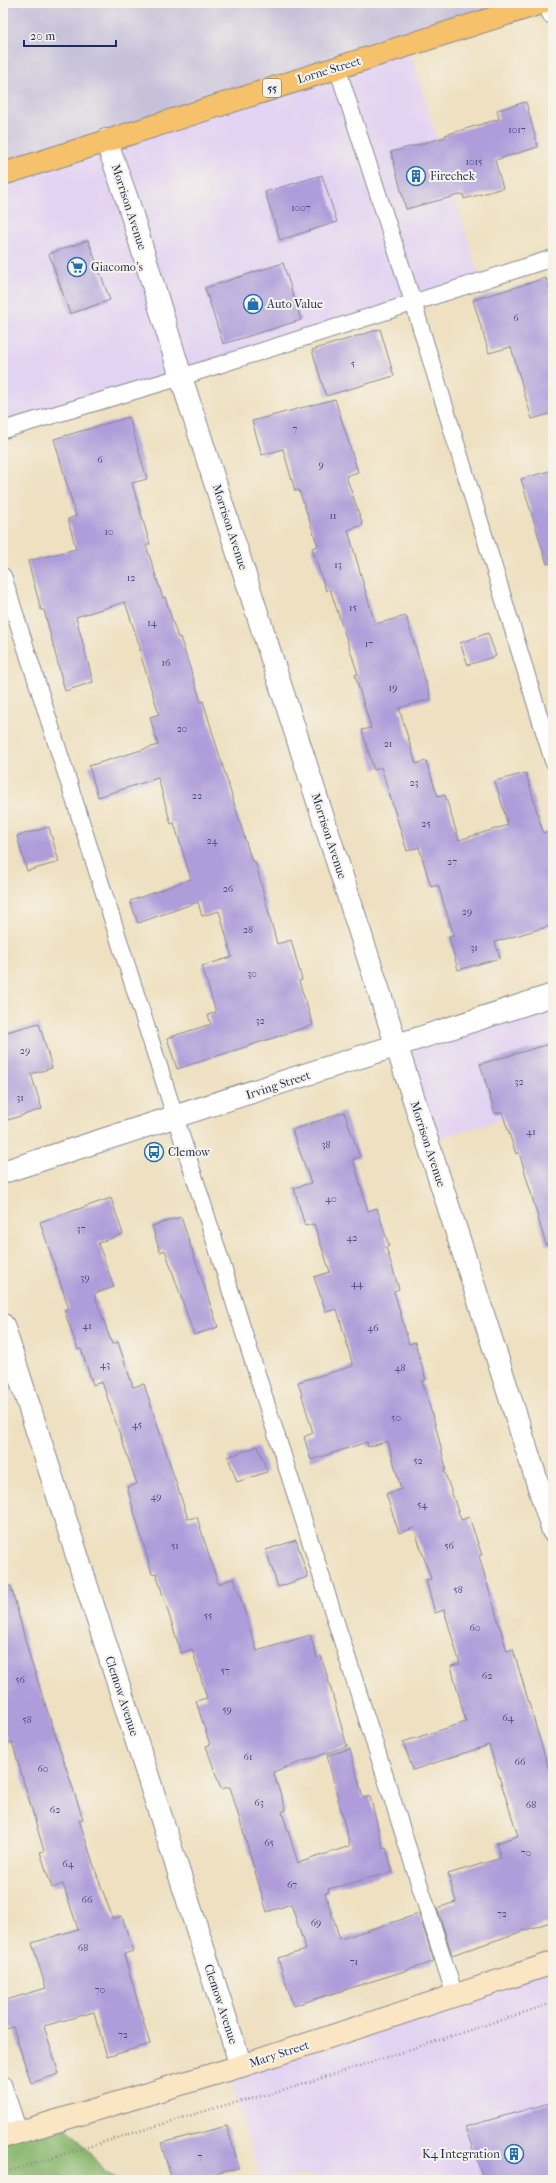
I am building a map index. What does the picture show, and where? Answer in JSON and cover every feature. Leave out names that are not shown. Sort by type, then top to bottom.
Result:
[{"type":"main road","name":"Lorne Street","points":[[3,174],[106,140],[541,3]]},
{"type":"street","points":[[550,3],[553,13]]},
{"type":"street","name":"Morrison Avenue","points":[[106,140],[126,196],[182,377],[553,1531]]},
{"type":"street","name":"Irving Street","points":[[3,1172],[397,1047],[553,995]]},
{"type":"street","name":"Clemow Avenue","points":[[3,1325],[241,2066]]},
{"type":"street","name":"Mary Street","points":[[11,2135],[241,2066],[553,1963]]},
{"type":"lane","points":[[337,67],[413,302],[553,761]]},
{"type":"lane","points":[[3,430],[182,377],[553,258]]},
{"type":"lane","points":[[3,576],[177,1117],[455,1996]]},
{"type":"lane","points":[[3,2084],[11,2135]]},
{"type":"path","points":[[3,2172],[218,2107],[282,2091],[553,2003]]},
{"type":"shaded area","points":[[3,3],[548,3],[3,177]]},
{"type":"shaded area","points":[[409,47],[481,283],[3,435],[3,177]]},
{"type":"shaded area","points":[[553,997],[553,1104],[429,1141],[400,1049]]},
{"type":"shaded area","points":[[553,1966],[553,2180],[324,2180],[311,2175],[281,2180],[261,2180],[228,2073]]},
{"type":"green space","points":[[63,2121],[106,2173],[120,2180],[3,2180],[3,2139]]},
{"type":"building","points":[[526,102],[538,147],[495,160],[503,188],[464,199],[463,194],[406,209],[391,152],[446,137],[445,135],[499,119],[497,110]]},
{"type":"building","points":[[322,175],[337,222],[280,240],[265,192]]},
{"type":"building","points":[[88,240],[110,300],[70,314],[49,254]]},
{"type":"building","name":"Auto Value","points":[[283,263],[301,320],[223,344],[205,288]]},
{"type":"building","points":[[546,278],[553,300],[553,413],[532,419],[511,347],[489,353],[473,300]]},
{"type":"building","points":[[380,329],[394,376],[326,396],[312,350]]},
{"type":"building","points":[[335,399],[358,472],[346,476],[363,525],[348,530],[375,624],[406,616],[431,699],[399,708],[416,764],[426,761],[438,797],[445,795],[459,840],[508,825],[495,781],[526,773],[543,833],[553,831],[553,925],[495,942],[500,958],[458,970],[449,937],[454,936],[438,885],[431,887],[419,847],[407,851],[381,767],[374,770],[362,730],[371,728],[355,675],[358,674],[330,589],[326,591],[312,548],[318,546],[299,490],[295,491],[283,449],[262,455],[252,421]]},
{"type":"building","points":[[129,417],[147,479],[132,483],[150,544],[146,545],[163,598],[165,597],[178,638],[180,637],[201,702],[203,701],[252,862],[255,861],[277,944],[291,940],[302,980],[299,981],[313,1025],[177,1069],[167,1038],[211,1024],[208,1015],[216,1012],[202,966],[232,957],[219,911],[202,916],[198,902],[138,923],[130,901],[191,879],[174,823],[171,824],[158,778],[98,797],[89,766],[158,745],[150,717],[159,714],[139,650],[141,650],[125,602],[76,617],[93,682],[65,691],[44,610],[41,610],[28,561],[76,549],[68,519],[76,516],[54,439]]},
{"type":"building","points":[[553,470],[553,563],[547,564],[521,479]]},
{"type":"building","points":[[488,633],[496,656],[468,665],[460,643]]},
{"type":"building","points":[[49,827],[59,862],[27,871],[17,836]]},
{"type":"building","points":[[39,1023],[52,1068],[31,1074],[42,1109],[8,1120],[3,1104],[3,1033]]},
{"type":"building","points":[[553,1043],[553,1244],[546,1245],[519,1152],[516,1154],[502,1112],[495,1114],[480,1064]]},
{"type":"building","points":[[344,1112],[360,1157],[353,1159],[368,1211],[377,1208],[389,1246],[386,1247],[399,1289],[394,1291],[409,1344],[415,1342],[426,1380],[422,1381],[436,1427],[446,1469],[444,1470],[461,1520],[469,1517],[482,1555],[479,1556],[507,1651],[513,1649],[553,1784],[553,1921],[452,1955],[437,1908],[456,1902],[448,1874],[501,1858],[496,1843],[518,1836],[489,1745],[413,1770],[403,1742],[466,1722],[451,1666],[460,1664],[444,1610],[435,1613],[426,1580],[431,1579],[414,1528],[399,1533],[386,1494],[401,1489],[388,1441],[368,1447],[367,1442],[311,1460],[304,1437],[313,1433],[298,1382],[353,1366],[337,1309],[326,1312],[314,1277],[330,1272],[314,1224],[305,1226],[294,1188],[311,1183],[292,1130]]},
{"type":"building","points":[[111,1198],[123,1234],[98,1243],[114,1287],[94,1294],[112,1344],[118,1342],[133,1387],[144,1384],[188,1519],[197,1517],[218,1584],[234,1578],[257,1651],[310,1635],[317,1658],[321,1656],[347,1746],[273,1772],[286,1810],[282,1812],[298,1863],[350,1846],[327,1755],[350,1749],[363,1798],[370,1796],[383,1848],[386,1847],[393,1872],[328,1889],[329,1892],[325,1893],[340,1939],[419,1914],[434,1961],[430,1963],[293,2006],[278,1958],[306,1950],[291,1904],[267,1912],[230,1787],[221,1789],[206,1746],[210,1745],[196,1701],[207,1698],[192,1649],[181,1653],[156,1573],[152,1574],[127,1487],[137,1484],[102,1382],[93,1385],[81,1349],[78,1350],[64,1310],[69,1309],[40,1222]]},
{"type":"building","points":[[181,1217],[218,1327],[194,1335],[165,1250],[160,1252],[152,1226]]},
{"type":"building","points":[[258,1446],[267,1472],[237,1482],[228,1457]]},
{"type":"building","points":[[296,1540],[308,1577],[278,1587],[266,1550]]},
{"type":"building","points":[[11,1586],[30,1658],[83,1819],[79,1820],[98,1878],[113,1919],[122,1916],[133,1951],[124,1954],[150,2044],[107,2057],[94,2012],[44,2026],[59,2074],[31,2083],[13,2027],[3,2030],[3,2001],[46,1988],[32,1943],[78,1929],[63,1884],[52,1888],[40,1852],[44,1851],[12,1742],[8,1743],[3,1728],[3,1587]]},
{"type":"building","name":"K4 Integration","points":[[553,2102],[553,2180],[484,2180],[465,2127]]},
{"type":"building","points":[[227,2126],[239,2168],[192,2180],[172,2180],[161,2143]]},
{"type":"place","name":"Firechek","points":[[416,176]]},
{"type":"place","name":"Giacomo's","points":[[77,267]]},
{"type":"place","name":"Auto Value","points":[[253,304]]},
{"type":"place","name":"Clemow","points":[[154,1152]]},
{"type":"place","name":"K4 Integration","points":[[514,2154]]}]
